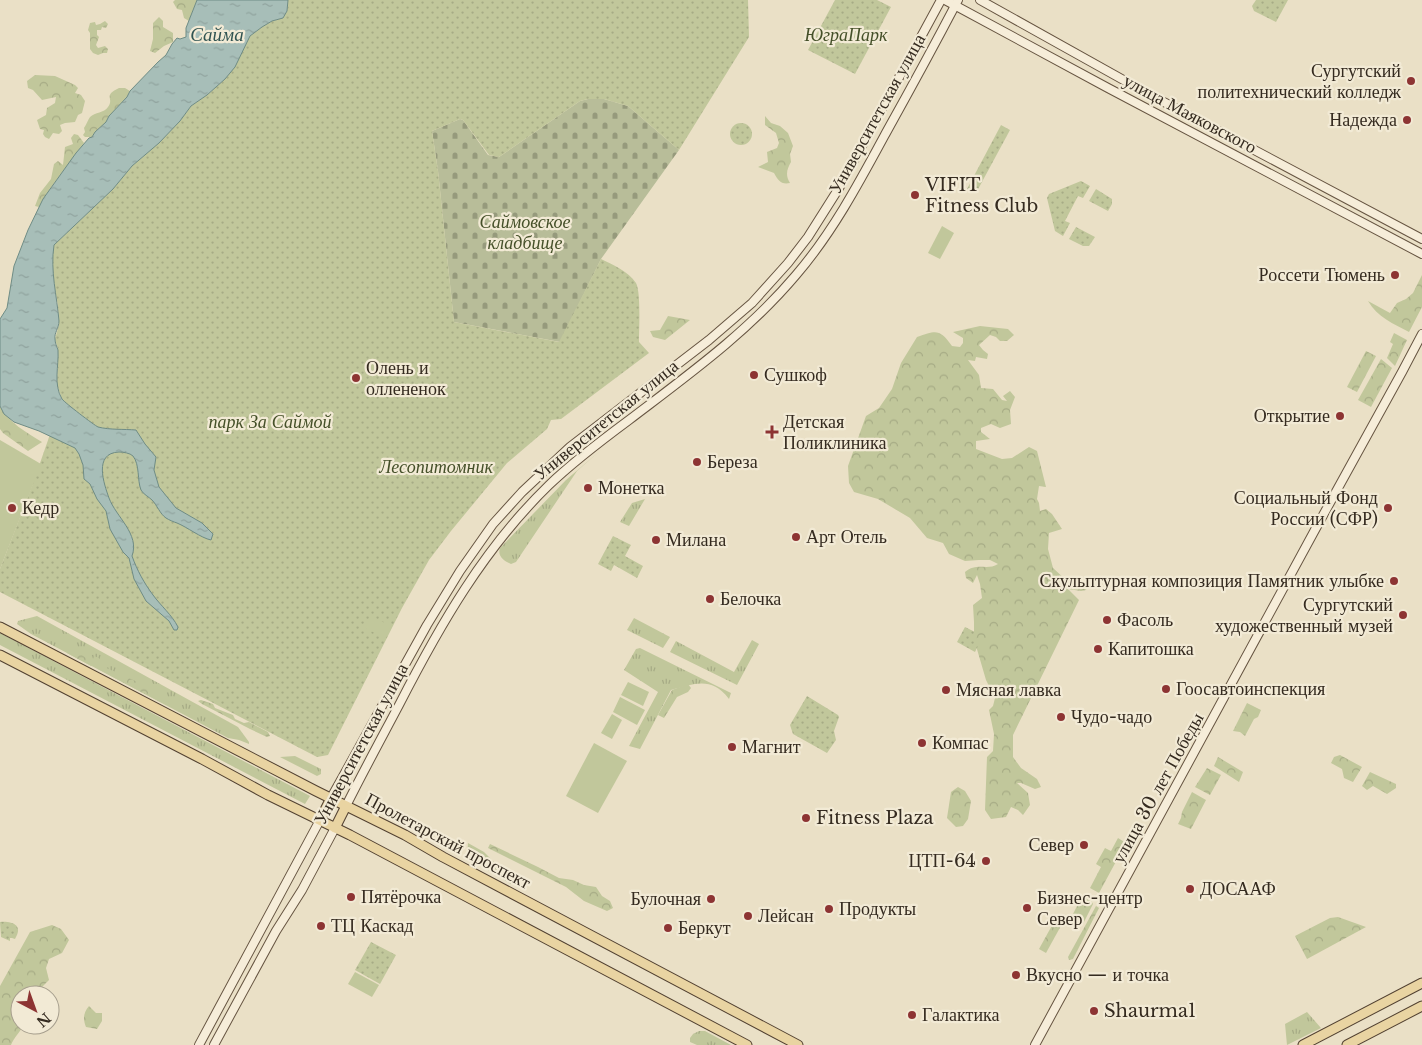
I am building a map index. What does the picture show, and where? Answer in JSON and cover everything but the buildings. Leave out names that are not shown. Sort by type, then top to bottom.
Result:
[{"type":"main road","name":"улица Маяковского","points":[[943,0],[956,3],[1422,254]]},
{"type":"main road","name":"Университетская улица","points":[[198,1045],[427,625],[477,545],[509,506],[542,471],[570,447],[731,322],[788,263],[839,188],[943,0]]},
{"type":"main road","name":"улица Маяковского","points":[[980,0],[1145,92],[1422,239]]},
{"type":"main road","name":"Университетская улица","points":[[214,1045],[276,931],[302,890],[438,632],[489,552],[550,483],[602,440],[732,340],[772,302],[799,272],[829,231],[862,175],[956,3]]},
{"type":"main road","name":"улица 30 лет Победы","points":[[1035,1045],[1422,334]]},
{"type":"main road","name":"Пролетарский проспект","points":[[0,627],[405,835],[442,858],[798,1045]]},
{"type":"main road","points":[[0,655],[268,795],[320,820],[747,1045]]},
{"type":"main road","points":[[1304,1045],[1422,983]]},
{"type":"main road","points":[[1347,1045],[1422,1006]]},
{"type":"green space","points":[[175,0],[197,0],[189,21],[184,18],[182,10],[177,9],[173,2]]},
{"type":"green space","name":"парк За Саймой","points":[[288,0],[748,0],[749,37],[679,150],[628,106],[604,99],[580,101],[499,157],[489,155],[463,120],[460,119],[432,131],[454,322],[559,342],[601,259],[625,272],[636,283],[639,302],[639,342],[649,353],[561,419],[551,420],[547,429],[507,463],[451,531],[429,560],[402,608],[328,755],[317,757],[0,592],[0,569],[62,400],[57,384],[58,349],[55,339],[59,325],[52,258],[54,245],[113,189],[132,166],[159,143],[191,106],[225,79],[250,36],[272,21],[283,18],[287,11]]},
{"type":"green space","name":"ЮграПарк","points":[[835,0],[877,0],[891,7],[855,74],[808,50]]},
{"type":"green space","points":[[1256,0],[1288,0],[1276,22],[1254,11],[1252,6]]},
{"type":"green space","points":[[159,17],[163,21],[163,27],[173,33],[173,42],[155,53],[150,51],[153,39],[153,23]]},
{"type":"green space","points":[[105,21],[108,24],[106,28],[102,27],[101,30],[97,30],[99,37],[96,45],[98,48],[105,46],[108,49],[107,53],[98,55],[90,49],[90,33],[88,30],[90,23],[95,22],[96,25]]},
{"type":"green space","points":[[35,75],[55,76],[75,85],[78,88],[75,93],[81,95],[85,101],[82,113],[78,115],[75,122],[60,125],[62,131],[59,134],[53,133],[49,139],[43,134],[44,130],[40,129],[37,120],[46,115],[47,108],[55,103],[56,97],[42,100],[33,90],[28,88],[27,81]]},
{"type":"green space","points":[[119,88],[125,88],[130,91],[127,97],[92,137],[85,137],[83,135],[85,132],[84,128],[90,117],[106,109],[110,104],[111,93]]},
{"type":"green space","name":"Саймовское кладбище","points":[[604,99],[628,106],[679,150],[601,259],[560,342],[454,322],[432,131],[460,119],[463,120],[488,155],[499,157],[580,101]]},
{"type":"green space","points":[[765,116],[771,123],[780,126],[788,133],[793,146],[790,154],[791,162],[787,172],[790,183],[782,183],[774,173],[758,167],[768,162],[767,152],[777,148],[779,143],[776,133],[765,125]]},
{"type":"green space","points":[[741,123],[749,126],[752,134],[749,142],[741,145],[733,142],[730,134],[733,126]]},
{"type":"green space","points":[[1001,125],[1010,130],[976,193],[967,189]]},
{"type":"green space","points":[[74,134],[78,135],[84,143],[39,207],[35,206],[40,193],[51,179],[54,164],[58,161],[63,165],[65,147],[73,144],[71,138]]},
{"type":"green space","points":[[1081,181],[1090,186],[1083,198],[1078,196],[1065,221],[1070,223],[1063,236],[1055,231],[1047,198],[1049,194]]},
{"type":"green space","points":[[1096,189],[1112,199],[1112,204],[1108,211],[1089,201]]},
{"type":"green space","points":[[942,226],[954,233],[940,259],[928,253]]},
{"type":"green space","points":[[1076,227],[1095,237],[1089,246],[1083,246],[1069,239]]},
{"type":"green space","points":[[1422,275],[1422,307],[1409,332],[1381,316],[1368,301],[1390,313],[1397,303],[1413,293]]},
{"type":"green space","points":[[668,316],[690,320],[665,340],[653,337],[650,331],[660,330]]},
{"type":"green space","points":[[980,326],[1008,329],[1014,335],[1007,341],[1000,341],[990,335],[979,345],[988,354],[987,359],[976,357],[975,361],[968,360],[979,375],[981,388],[993,389],[1002,400],[1007,401],[1003,396],[1010,391],[1015,397],[1010,410],[1011,424],[1000,428],[991,424],[981,428],[981,432],[990,439],[976,441],[976,449],[1002,459],[1012,458],[1029,447],[1037,451],[1046,487],[1039,486],[1037,499],[1040,511],[1046,509],[1052,514],[1062,529],[1049,533],[1048,549],[1053,568],[1066,580],[1088,585],[1086,590],[1081,591],[1068,589],[1079,600],[1013,735],[1013,757],[1021,768],[1037,779],[1041,787],[1035,789],[1017,783],[1028,793],[1030,805],[1023,815],[1011,807],[1006,817],[991,819],[985,810],[987,757],[993,751],[994,734],[989,710],[993,706],[995,698],[986,680],[974,639],[973,605],[982,598],[980,584],[977,575],[973,583],[966,578],[965,572],[969,569],[990,567],[998,564],[990,560],[965,561],[949,554],[943,543],[927,538],[910,518],[878,499],[854,492],[849,483],[848,466],[866,416],[879,408],[892,389],[901,363],[917,337],[937,332],[944,336],[952,346],[960,347],[963,343],[963,338],[953,332]]},
{"type":"green space","points":[[1394,333],[1407,340],[1395,366],[1387,358],[1393,344],[1390,342]]},
{"type":"green space","points":[[1366,351],[1376,356],[1357,392],[1347,387]]},
{"type":"green space","points":[[1381,359],[1392,368],[1371,407],[1358,400]]},
{"type":"green space","points":[[0,406],[13,422],[42,442],[28,451],[3,433],[0,429]]},
{"type":"green space","name":"Кедр","points":[[0,440],[41,464],[0,569]]},
{"type":"green space","points":[[601,450],[577,471],[516,562],[511,564],[504,560],[499,553],[500,548],[566,480]]},
{"type":"green space","points":[[645,499],[629,526],[620,522],[632,503]]},
{"type":"green space","points":[[613,536],[631,545],[625,556],[643,566],[637,578],[614,565],[611,571],[598,564]]},
{"type":"green space","points":[[37,616],[238,727],[249,744],[228,738],[31,634],[17,624],[18,621]]},
{"type":"green space","points":[[371,616],[391,626],[385,638],[365,628]]},
{"type":"green space","points":[[634,618],[670,637],[663,648],[627,630]]},
{"type":"green space","points":[[965,627],[975,632],[978,646],[975,652],[957,642]]},
{"type":"green space","points":[[0,633],[310,796],[305,804],[0,645]]},
{"type":"green space","points":[[752,640],[759,644],[737,685],[670,652],[676,641],[734,672]]},
{"type":"green space","points":[[640,648],[731,693],[729,699],[716,687],[709,684],[695,684],[671,690],[640,749],[629,746],[658,692],[624,670],[636,649]]},
{"type":"green space","points":[[69,649],[76,651],[92,662],[94,656],[99,658],[98,663],[102,666],[142,684],[146,689],[157,691],[167,702],[166,705],[98,669],[95,663],[91,666],[67,653]]},
{"type":"green space","points":[[628,682],[649,692],[643,706],[621,695]]},
{"type":"green space","points":[[688,684],[691,688],[688,692],[677,697],[664,718],[658,715],[672,690]]},
{"type":"green space","points":[[807,696],[839,717],[834,731],[836,740],[827,753],[793,734],[790,725]]},
{"type":"green space","points":[[620,697],[645,710],[637,725],[613,712]]},
{"type":"green space","points":[[201,700],[233,715],[235,719],[244,723],[249,722],[268,732],[270,736],[267,737],[250,729],[198,701]]},
{"type":"green space","points":[[1247,703],[1261,710],[1245,736],[1240,732],[1233,731]]},
{"type":"green space","points":[[612,714],[622,720],[612,739],[601,733]]},
{"type":"green space","points":[[594,743],[627,761],[598,813],[566,796]]},
{"type":"green space","points":[[1340,755],[1362,767],[1353,782],[1344,778],[1342,769],[1331,763],[1334,757]]},
{"type":"green space","points":[[295,756],[321,769],[321,774],[317,776],[280,757]]},
{"type":"green space","points":[[1218,757],[1243,772],[1239,782],[1214,766]]},
{"type":"green space","points":[[1207,768],[1221,775],[1210,795],[1195,787]]},
{"type":"green space","points":[[1370,772],[1396,784],[1396,788],[1387,794],[1373,786],[1367,790],[1362,786]]},
{"type":"green space","points":[[958,787],[965,791],[971,801],[968,819],[963,826],[956,827],[947,818],[951,792]]},
{"type":"green space","points":[[1192,792],[1206,800],[1191,829],[1178,824]]},
{"type":"green space","points":[[1118,838],[1126,843],[1099,893],[1090,888],[1101,867],[1096,864],[1105,848],[1111,851]]},
{"type":"green space","points":[[468,843],[484,852],[497,865],[513,871],[522,881],[511,884],[467,857]]},
{"type":"green space","points":[[490,844],[559,878],[596,887],[602,896],[610,901],[613,908],[607,911],[584,901],[566,887],[488,848]]},
{"type":"green space","points":[[1083,894],[1093,904],[1083,924],[1071,918]]},
{"type":"green space","points":[[1096,906],[1099,908],[1073,959],[1069,960],[1068,957]]},
{"type":"green space","points":[[1338,917],[1366,927],[1307,959],[1295,936],[1330,918]]},
{"type":"green space","points":[[1055,920],[1062,924],[1046,953],[1039,949]]},
{"type":"green space","points":[[0,922],[9,922],[17,927],[15,939],[10,938],[10,941],[1,937]]},
{"type":"green space","points":[[52,925],[61,929],[69,940],[62,953],[49,959],[46,968],[49,980],[44,985],[10,985],[10,1035],[17,1035],[11,1045],[0,1045],[0,986],[30,932]]},
{"type":"green space","points":[[371,942],[396,955],[380,984],[355,970]]},
{"type":"green space","points":[[355,972],[379,985],[372,997],[348,984]]},
{"type":"green space","points":[[89,1006],[96,1013],[102,1013],[102,1021],[97,1029],[86,1027],[84,1016]]},
{"type":"green space","points":[[1307,1012],[1321,1028],[1287,1045],[1285,1024]]},
{"type":"green space","points":[[705,1031],[731,1045],[697,1045],[690,1042],[693,1034]]},
{"type":"water","name":"Сайма","points":[[197,0],[288,0],[287,11],[283,18],[272,21],[250,36],[235,67],[225,79],[191,106],[159,143],[132,166],[113,189],[54,245],[53,255],[53,274],[59,321],[55,337],[58,350],[57,381],[62,399],[98,427],[136,430],[156,457],[154,470],[159,487],[176,508],[202,523],[213,534],[211,540],[207,539],[164,516],[154,502],[141,490],[137,464],[132,455],[119,452],[111,454],[106,458],[102,470],[109,498],[133,540],[132,556],[141,576],[156,599],[176,623],[178,627],[177,630],[174,630],[169,621],[146,601],[134,579],[129,558],[123,552],[110,529],[106,511],[97,499],[90,484],[84,479],[83,465],[75,448],[39,431],[14,422],[4,414],[0,406],[0,319],[7,308],[14,266],[43,199],[76,153],[106,122],[130,91],[166,55],[177,38],[186,37],[186,28]]},
{"type":"place","name":"Сургутский политехнический колледж","points":[[1411,81]]},
{"type":"place","name":"Надежда","points":[[1407,120]]},
{"type":"place","name":"VIFIT Fitness Club","points":[[915,195]]},
{"type":"place","name":"Россети Тюмень","points":[[1395,275]]},
{"type":"place","name":"Сушкоф","points":[[754,375]]},
{"type":"place","name":"Олень и оллененок","points":[[356,378]]},
{"type":"place","name":"Открытие","points":[[1340,416]]},
{"type":"place","name":"Детская Поликлиника","points":[[772,432]]},
{"type":"place","name":"Береза","points":[[697,462]]},
{"type":"place","name":"Монетка","points":[[588,488]]},
{"type":"place","name":"Кедр","points":[[12,508]]},
{"type":"place","name":"Социальный Фонд России (СФР)","points":[[1388,508]]},
{"type":"place","name":"Арт Отель","points":[[796,537]]},
{"type":"place","name":"Милана","points":[[656,540]]},
{"type":"place","name":"Скульптурная композиция Памятник улыбке","points":[[1394,581]]},
{"type":"place","name":"Белочка","points":[[710,599]]},
{"type":"place","name":"Сургутский художественный музей","points":[[1403,615]]},
{"type":"place","name":"Фасоль","points":[[1107,620]]},
{"type":"place","name":"Капитошка","points":[[1098,649]]},
{"type":"place","name":"Гоосавтоинспекция","points":[[1166,689]]},
{"type":"place","name":"Мясная лавка","points":[[946,690]]},
{"type":"place","name":"Чудо-чадо","points":[[1061,717]]},
{"type":"place","name":"Компас","points":[[922,743]]},
{"type":"place","name":"Магнит","points":[[732,747]]},
{"type":"place","name":"Fitness Plaza","points":[[806,818]]},
{"type":"place","name":"Север","points":[[1084,845]]},
{"type":"place","name":"ЦТП-64","points":[[986,861]]},
{"type":"place","name":"ДОСААФ","points":[[1190,889]]},
{"type":"place","name":"Пятёрочка","points":[[351,897]]},
{"type":"place","name":"Булочная","points":[[711,899]]},
{"type":"place","name":"Бизнес-центр Север","points":[[1027,908]]},
{"type":"place","name":"Продукты","points":[[829,909]]},
{"type":"place","name":"Лейсан","points":[[748,916]]},
{"type":"place","name":"ТЦ Каскад","points":[[321,926]]},
{"type":"place","name":"Беркут","points":[[668,928]]},
{"type":"place","name":"Вкусно — и точка","points":[[1016,975]]},
{"type":"place","name":"Shaurma1","points":[[1094,1011]]},
{"type":"place","name":"Галактика","points":[[912,1015]]},
{"type":"park label","name":"Лесопитомник","points":[[436,467]]}]
